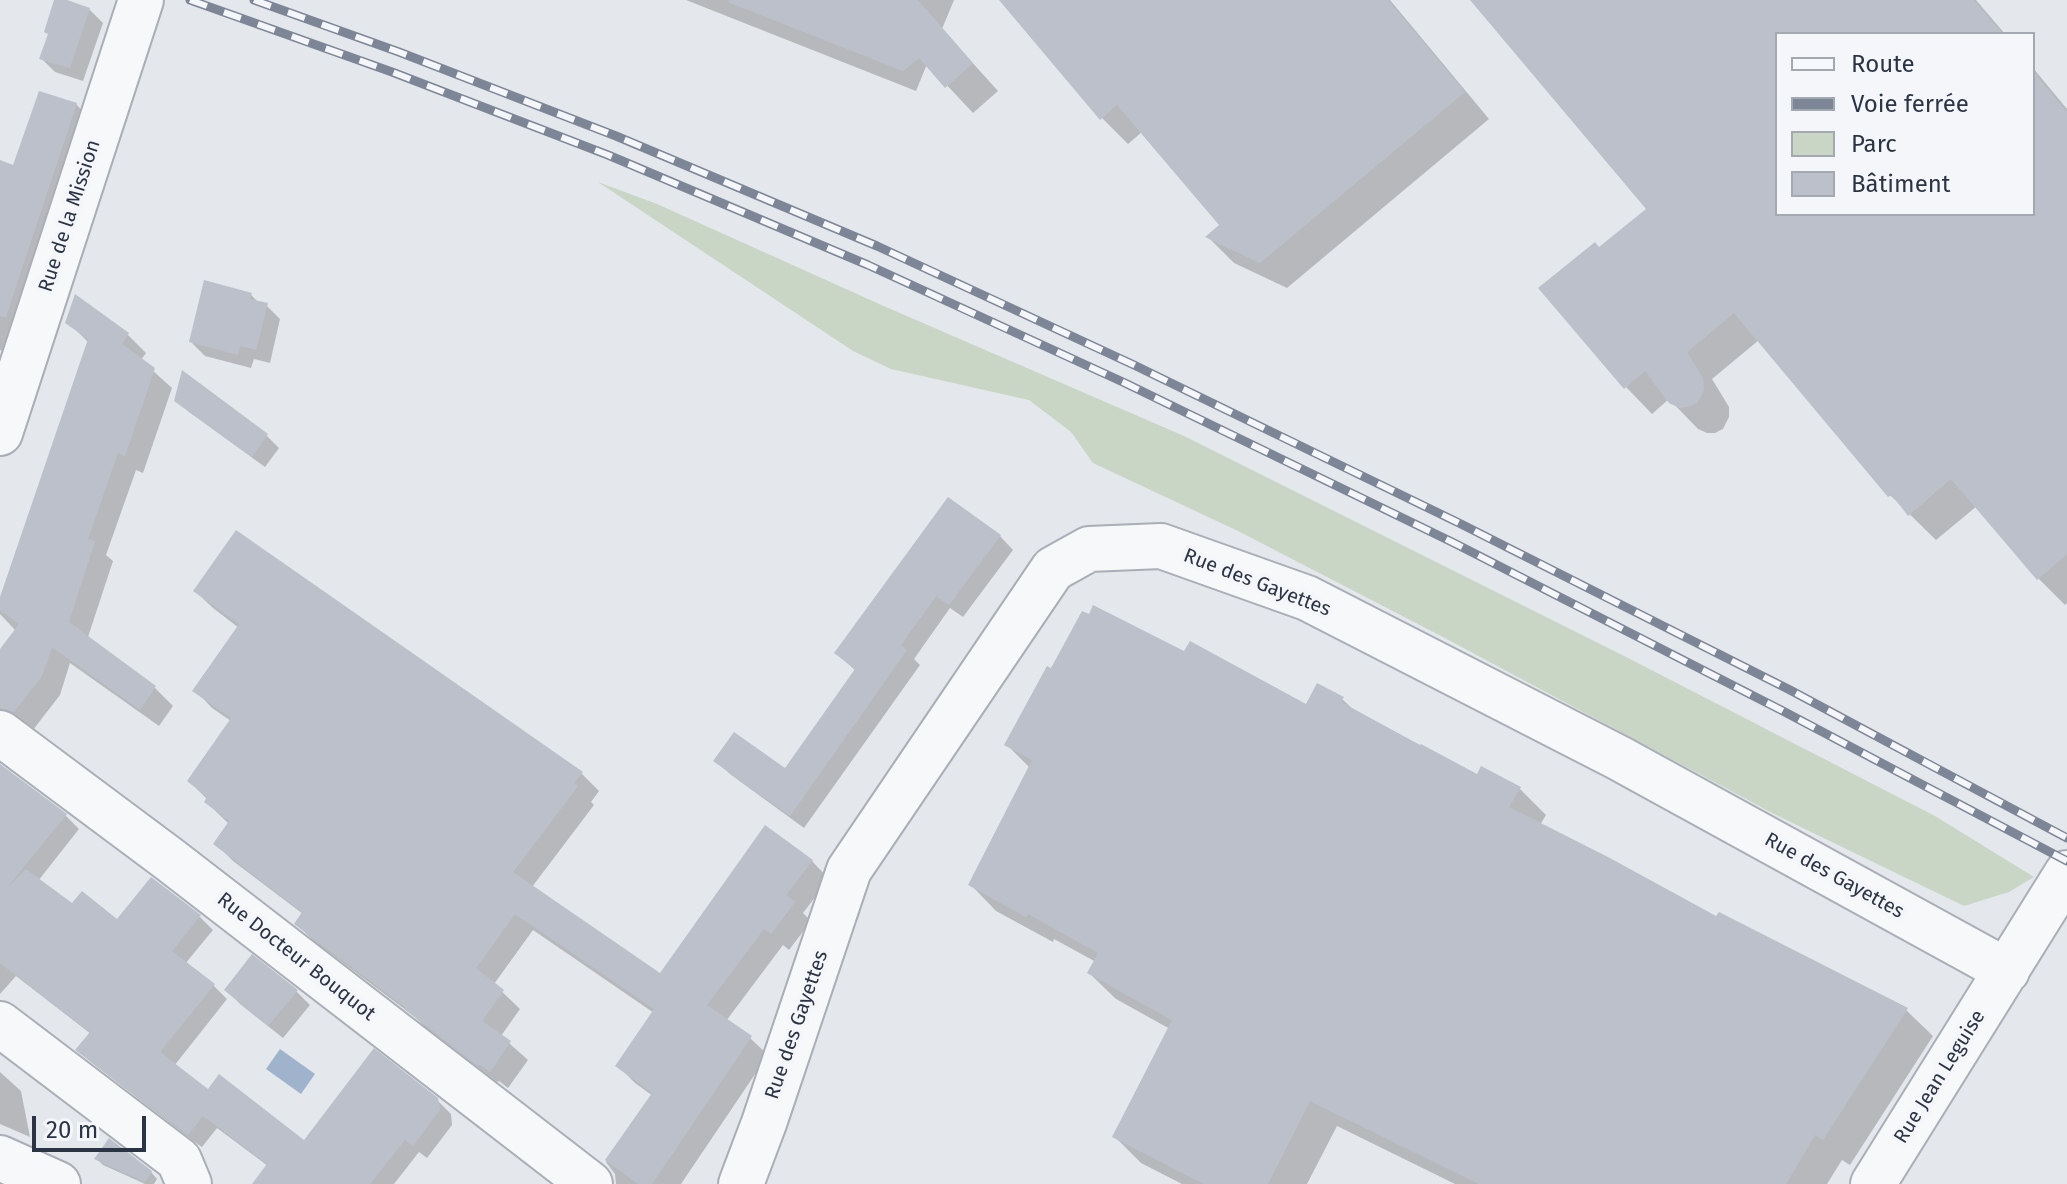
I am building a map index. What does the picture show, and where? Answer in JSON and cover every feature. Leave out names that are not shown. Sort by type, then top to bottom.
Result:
[{"type":"street","name":"Rue de la Mission","points":[[2,421],[141,0]]},
{"type":"street","name":"Rue des Gayettes","points":[[741,1184],[849,870],[1053,569],[1089,549],[1161,546],[1307,598],[1619,758],[2007,971]]},
{"type":"street","name":"Rue Docteur Bouquot","points":[[0,733],[169,859],[590,1184]]},
{"type":"street","points":[[2007,971],[2067,873]]},
{"type":"street","name":"Rue Jean Leguise","points":[[1873,1184],[2007,971]]},
{"type":"street","points":[[0,1024],[179,1160],[189,1184]]},
{"type":"street","points":[[0,1158],[58,1184]]},
{"type":"green space","points":[[598,182],[657,204],[1184,436],[1935,816],[2034,877],[2009,892],[1964,906],[1774,814],[1238,531],[1093,463],[1071,432],[1029,400],[891,369],[853,351]]},
{"type":"water","points":[[280,1049],[315,1074],[301,1094],[266,1069]]},
{"type":"building","points":[[54,0],[67,0],[90,8],[70,68],[39,59],[48,34],[44,32]]},
{"type":"building","points":[[729,0],[918,0],[973,63],[945,88],[919,58],[903,71]]},
{"type":"building","points":[[999,0],[1388,0],[1465,92],[1260,263],[1205,237],[1219,225],[1117,105],[1100,120]]},
{"type":"building","points":[[1470,0],[1974,0],[2001,32],[1775,32],[1775,216],[2035,216],[2035,73],[2067,112],[2067,554],[2037,580],[1951,479],[1908,516],[1892,495],[1888,497],[1734,313],[1687,352],[1703,378],[1704,390],[1697,403],[1679,408],[1669,403],[1645,371],[1624,389],[1538,288],[1595,242],[1599,247],[1646,209]]},
{"type":"building","points":[[39,91],[77,103],[6,317],[0,316],[0,160],[13,165]]},
{"type":"building","points":[[204,280],[252,293],[250,299],[268,303],[256,350],[240,346],[238,355],[189,342]]},
{"type":"building","points":[[75,294],[129,333],[122,344],[155,368],[125,456],[118,453],[88,539],[95,541],[69,622],[156,686],[140,710],[52,647],[42,676],[14,712],[0,708],[0,649],[19,624],[0,610],[0,597],[88,339],[65,323]]},
{"type":"building","points":[[182,370],[268,434],[252,457],[174,401]]},
{"type":"building","points":[[948,497],[1001,535],[949,605],[936,596],[901,645],[907,650],[790,816],[713,761],[734,732],[785,768],[855,669],[834,653]]},
{"type":"building","points":[[236,530],[583,772],[574,783],[578,786],[513,872],[660,973],[765,825],[813,860],[786,895],[795,902],[771,934],[764,929],[707,1005],[752,1036],[652,1184],[638,1184],[605,1160],[652,1093],[615,1066],[654,1009],[515,914],[476,968],[504,990],[482,1021],[511,1041],[490,1072],[478,1066],[294,924],[302,912],[213,844],[229,821],[204,802],[207,797],[187,781],[231,718],[192,691],[239,624],[193,591]]},
{"type":"building","points":[[1093,605],[1184,651],[1190,641],[1306,704],[1317,683],[1344,697],[1341,702],[1420,745],[1477,774],[1481,766],[1521,787],[1509,807],[1716,916],[1719,912],[1908,1008],[1823,1140],[1815,1135],[1786,1184],[1479,1184],[1310,1101],[1268,1184],[1204,1184],[1112,1137],[1172,1020],[1087,973],[1098,953],[968,885],[1032,760],[1004,745],[1047,666],[1051,668],[1082,611],[1089,614]]},
{"type":"building","points":[[0,764],[67,814],[5,890],[26,869],[72,903],[82,891],[117,919],[151,877],[201,915],[172,951],[215,984],[160,1052],[208,1089],[219,1074],[304,1140],[374,1048],[438,1098],[440,1110],[413,1146],[405,1140],[370,1184],[252,1184],[267,1164],[203,1116],[188,1135],[75,1050],[90,1032],[0,963]]},
{"type":"building","points":[[252,954],[298,990],[268,1026],[224,990]]},
{"type":"building","points":[[109,1138],[152,1171],[145,1182],[94,1159]]},
{"type":"railway","points":[[190,0],[392,72],[608,155],[868,265],[1125,383],[1454,543],[2067,861]]},
{"type":"railway","points":[[254,0],[616,136],[877,246],[1134,365],[1461,524],[1790,690],[2067,838]]}]
